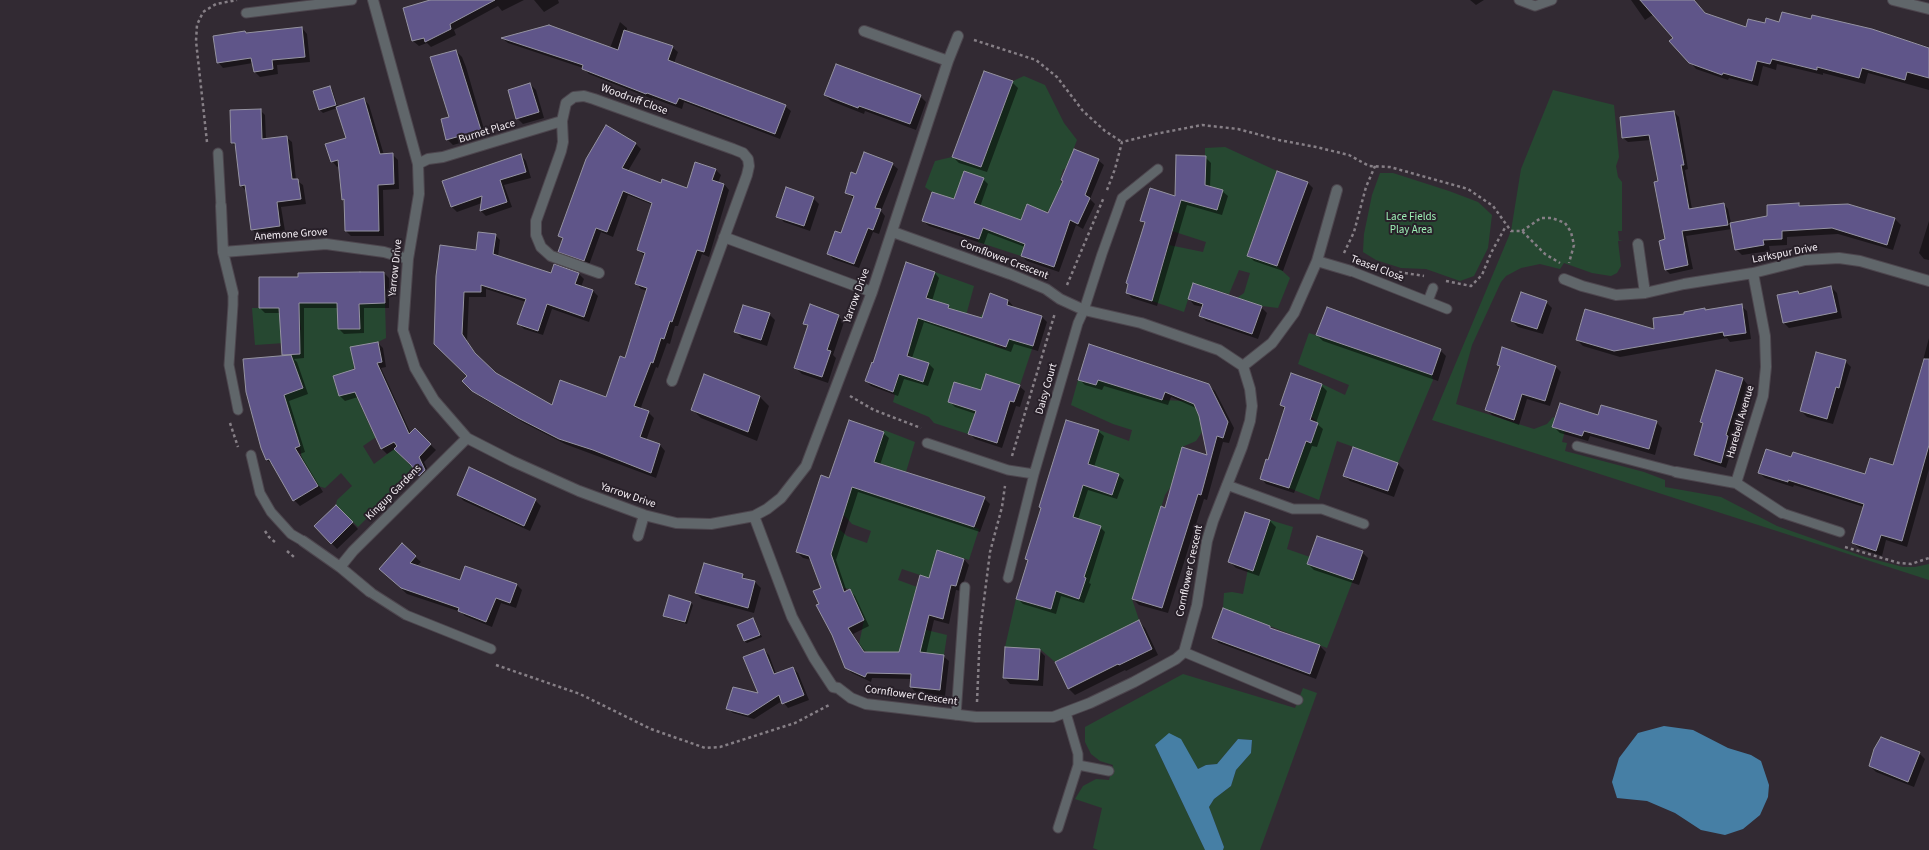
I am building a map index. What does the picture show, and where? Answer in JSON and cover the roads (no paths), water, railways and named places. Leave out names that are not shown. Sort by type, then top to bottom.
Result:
[{"type":"street","name":"Yarrow Drive","points":[[374,0],[418,164],[419,194],[408,259],[403,330],[413,361],[434,400],[467,438],[512,461],[579,491],[644,515],[676,523],[711,524],[754,516],[767,509],[781,498],[806,466],[872,292],[948,61],[958,36]]},
{"type":"street","points":[[1893,0],[1929,9]]},
{"type":"street","points":[[864,31],[948,61]]},
{"type":"street","name":"Woodruff Close","points":[[600,273],[551,256],[541,247],[536,235],[536,221],[563,142],[562,122],[566,104],[574,97],[584,96],[594,98],[743,154],[748,159],[750,166],[672,381]]},
{"type":"street","name":"Burnet Place","points":[[418,164],[428,159],[443,157],[562,122]]},
{"type":"street","points":[[1243,366],[1272,343],[1294,313],[1317,261],[1337,190]]},
{"type":"street","points":[[221,206],[223,252],[233,293]]},
{"type":"street","name":"Cornflower Crescent","points":[[754,516],[792,617],[814,658],[833,687],[838,688],[851,698],[866,704],[976,717],[1053,717],[1066,713],[1134,682],[1176,660],[1184,652],[1197,605],[1207,541],[1242,447],[1250,421],[1252,406],[1250,389],[1243,366],[1219,350],[1141,323],[1084,310],[1046,289],[1010,274],[893,232]]},
{"type":"street","points":[[724,237],[872,292]]},
{"type":"street","name":"Anemone Grove","points":[[223,252],[326,244],[384,252],[408,259]]},
{"type":"street","points":[[1638,244],[1645,293]]},
{"type":"street","name":"Larkspur Drive","points":[[1564,279],[1582,286],[1616,295],[1645,293],[1684,284],[1753,273],[1805,260],[1839,258],[1860,260],[1929,281]]},
{"type":"street","name":"Teasel Close","points":[[1317,261],[1351,271]]},
{"type":"street","name":"Harebell Avenue","points":[[1736,483],[1763,396],[1766,367],[1765,336],[1753,273]]},
{"type":"street","name":"Kingup Gardens","points":[[340,567],[359,545],[467,438]]},
{"type":"street","points":[[1676,472],[1736,483],[1782,512]]},
{"type":"street","points":[[638,536],[644,515]]},
{"type":"street","points":[[303,541],[340,567],[370,592]]},
{"type":"lane","points":[[246,13],[352,0]]},
{"type":"lane","points":[[1519,0],[1535,6],[1552,0]]},
{"type":"lane","points":[[218,152],[221,206]]},
{"type":"lane","name":"Daisy Court","points":[[1008,578],[1034,474],[1078,323],[1084,310],[1122,198],[1158,169]]},
{"type":"lane","name":"Teasel Close","points":[[1351,271],[1447,309]]},
{"type":"lane","points":[[1428,301],[1433,288]]},
{"type":"lane","points":[[233,293],[234,306],[229,365],[238,410]]},
{"type":"lane","points":[[927,443],[1008,470],[1034,474]]},
{"type":"lane","points":[[1577,446],[1676,472]]},
{"type":"lane","points":[[251,455],[260,493],[271,512],[291,534],[303,541]]},
{"type":"lane","points":[[1227,485],[1293,509],[1322,509],[1364,524]]},
{"type":"lane","points":[[1782,512],[1840,532]]},
{"type":"lane","points":[[956,715],[965,587]]},
{"type":"lane","points":[[370,592],[406,615],[491,649]]},
{"type":"lane","points":[[1184,652],[1298,700]]},
{"type":"lane","points":[[1058,828],[1078,765],[1078,754],[1066,713]]},
{"type":"lane","points":[[1078,765],[1109,771]]},
{"type":"water","points":[[1664,726],[1693,730],[1728,748],[1751,755],[1761,761],[1769,785],[1768,797],[1760,815],[1743,829],[1725,835],[1701,830],[1675,813],[1647,801],[1617,798],[1612,782],[1619,758],[1638,733]]},
{"type":"water","points":[[1169,733],[1181,739],[1198,769],[1206,765],[1217,764],[1238,739],[1252,740],[1251,753],[1236,770],[1231,786],[1214,799],[1209,807],[1224,847],[1223,850],[1205,850],[1155,745]]},
{"type":"park label","name":"Lace Fields Play Area","points":[[1411,224]]}]
